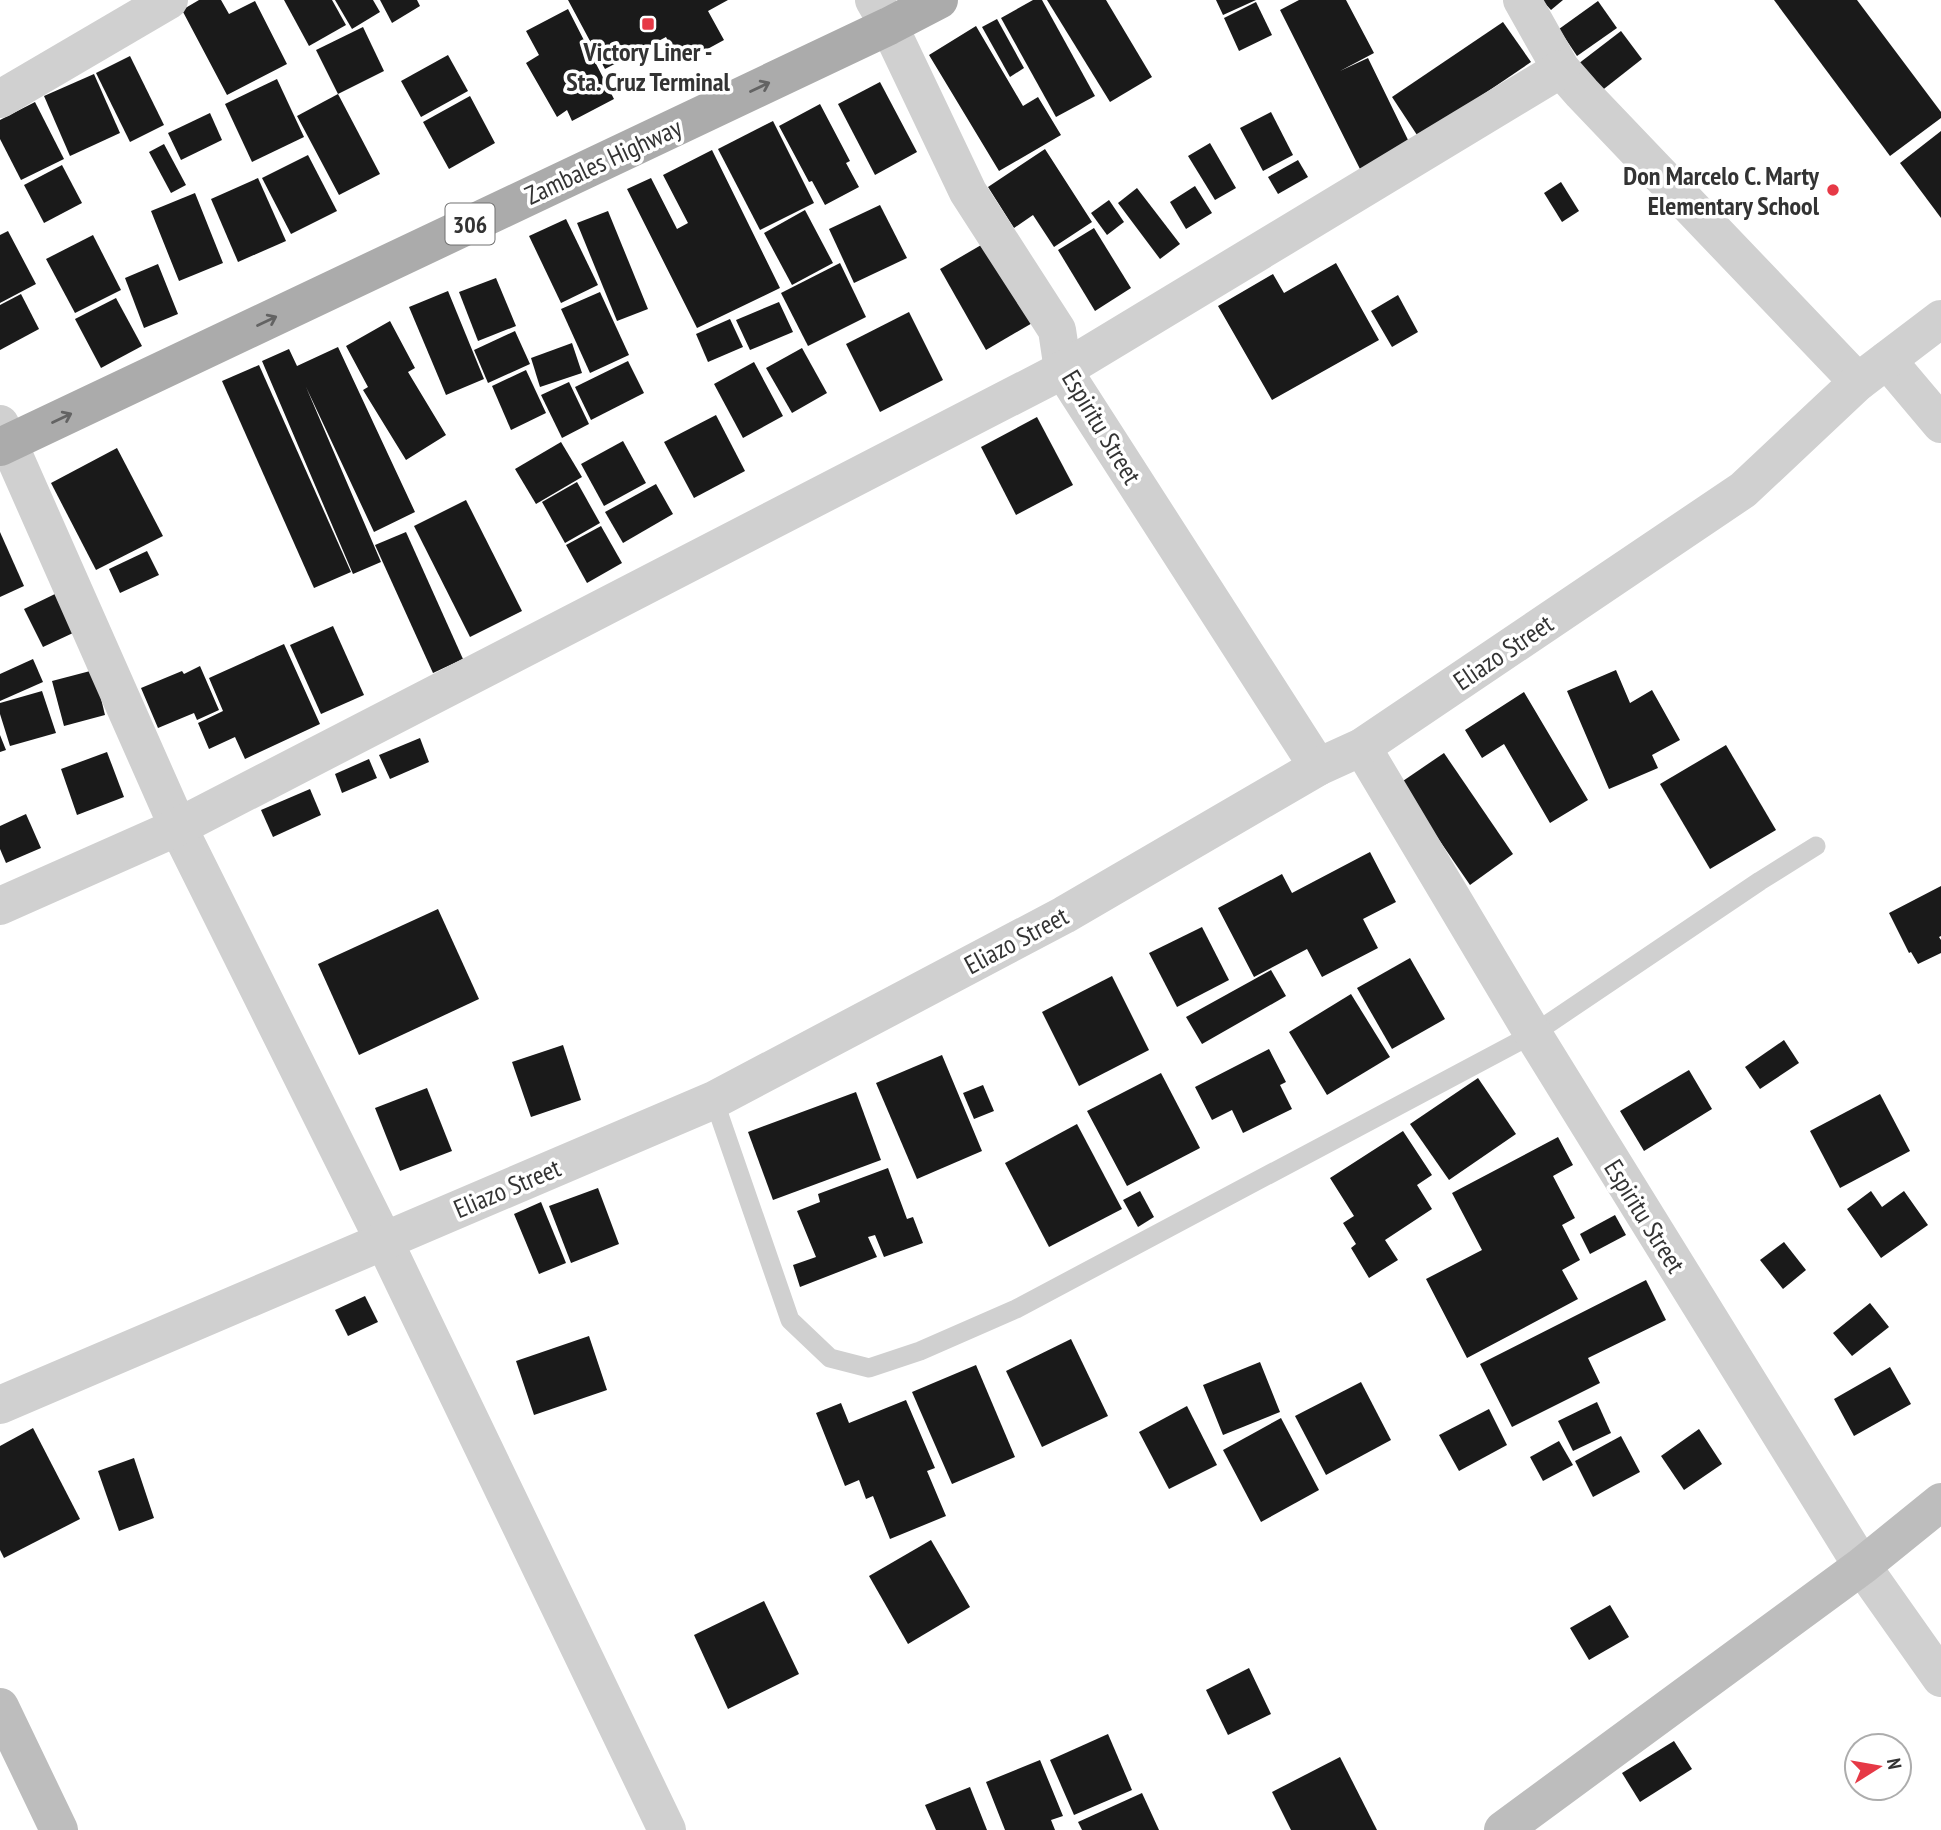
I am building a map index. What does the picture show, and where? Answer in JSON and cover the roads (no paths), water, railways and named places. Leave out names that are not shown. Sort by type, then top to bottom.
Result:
[{"type":"main road","name":"Zambales Highway","points":[[3,438],[881,13],[939,0]]},
{"type":"street","points":[[0,99],[169,0]]},
{"type":"street","points":[[1521,0],[1561,69],[1582,93],[1873,371],[1941,424]]},
{"type":"street","name":"Espiritu Street","points":[[881,13],[968,192],[1057,330],[1063,370],[1318,767]]},
{"type":"street","points":[[0,906],[178,827],[1063,370],[1561,69]]},
{"type":"street","name":"Eliazo Street","points":[[0,1405],[714,1100],[1065,915],[1318,767],[1362,747],[1743,490],[1873,371],[1941,320]]},
{"type":"street","points":[[3,438],[178,827],[384,1241],[667,1830]]},
{"type":"street","name":"Espiritu Street","points":[[1362,747],[1533,1034],[1862,1566],[1941,1678]]},
{"type":"street","points":[[1503,1830],[1862,1566],[1941,1502]]},
{"type":"street","points":[[0,1707],[59,1830]]},
{"type":"lane","points":[[714,1100],[790,1320],[830,1358],[869,1368],[920,1351],[1016,1309],[1533,1034],[1816,846]]},
{"type":"place","name":"Victory Liner - Sta. Cruz Terminal","points":[[648,24]]},
{"type":"place","name":"Don Marcelo C. Marty Elementary School","points":[[1833,190]]}]
